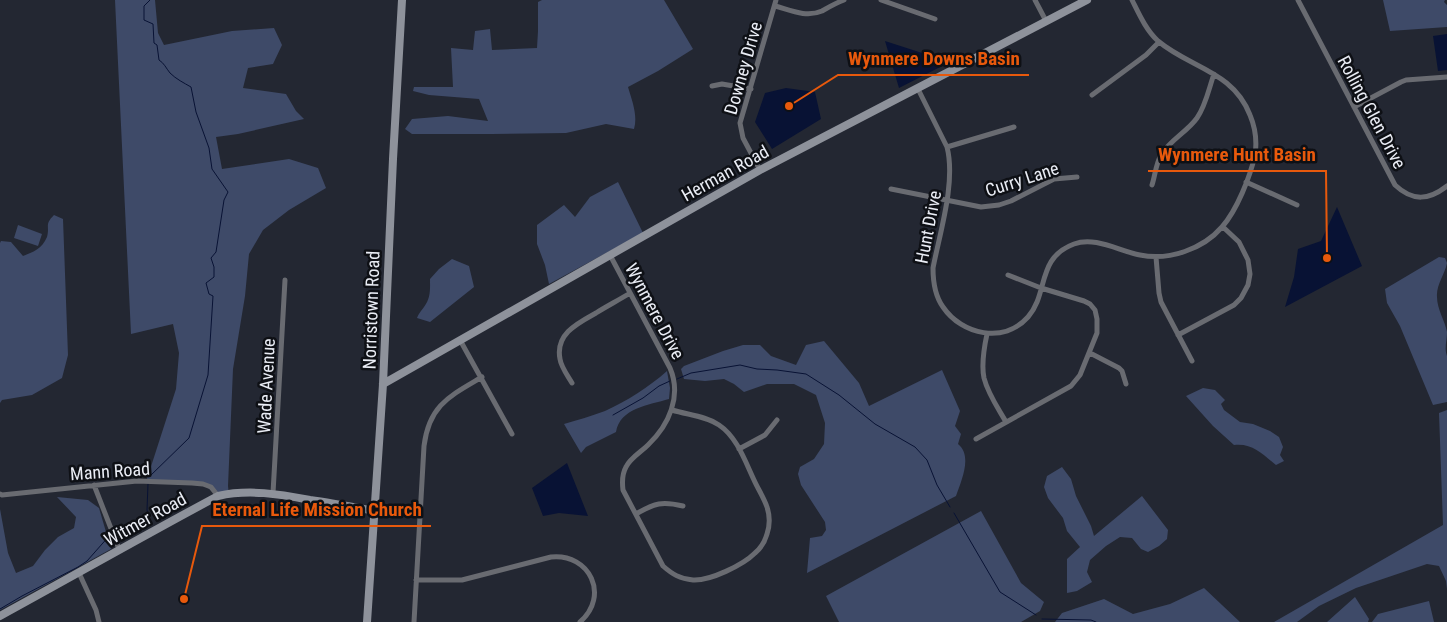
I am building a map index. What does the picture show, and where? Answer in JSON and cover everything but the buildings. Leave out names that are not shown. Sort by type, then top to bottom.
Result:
[{"type":"street","name":"Norristown Road","points":[[367,622],[383,384],[392,159],[402,0]]},
{"type":"street","points":[[776,3],[800,13],[812,14],[844,0]]},
{"type":"street","points":[[881,0],[935,19]]},
{"type":"street","points":[[1035,0],[1046,21]]},
{"type":"street","name":"Herman Road","points":[[383,384],[760,170],[1087,0]]},
{"type":"street","points":[[1006,422],[987,388],[984,377],[983,366],[987,334],[1006,331],[1024,320],[1035,307],[1051,260],[1061,251],[1077,243],[1089,242],[1137,255],[1156,257],[1176,254],[1194,248],[1222,227],[1234,208],[1246,182],[1255,155],[1256,137],[1252,118],[1240,94],[1225,80],[1180,56],[1152,36],[1132,0]]},
{"type":"street","name":"Rolling Glen Drive","points":[[1298,0],[1395,185],[1400,190],[1416,197],[1426,197],[1435,194],[1447,186]]},
{"type":"street","name":"Downey Drive","points":[[760,170],[743,138],[741,130],[742,117],[776,3]]},
{"type":"street","points":[[1092,95],[1149,53],[1159,42]]},
{"type":"street","points":[[1152,185],[1159,158],[1166,148],[1197,118],[1203,107],[1214,74]]},
{"type":"street","points":[[1354,107],[1406,80],[1447,77]]},
{"type":"street","points":[[712,86],[722,84],[751,89]]},
{"type":"street","name":"Hunt Drive","points":[[918,89],[947,147],[949,155],[950,182],[933,268],[935,287],[942,306],[954,320],[968,328],[987,334]]},
{"type":"street","points":[[947,147],[1014,127]]},
{"type":"street","name":"Curry Lane","points":[[890,189],[981,207],[999,205],[1011,201],[1054,180],[1077,177]]},
{"type":"street","points":[[1246,182],[1297,206]]},
{"type":"street","points":[[1178,335],[1234,305],[1241,298],[1248,285],[1250,268],[1246,255],[1239,242],[1222,227]]},
{"type":"street","name":"Wynmere Drive","points":[[610,255],[670,368],[674,380],[672,410],[663,429],[628,464],[623,476],[623,490],[663,566],[680,578],[698,580],[713,577],[751,557],[765,541],[769,529],[769,520],[767,507],[739,449],[727,431],[708,419],[672,410]]},
{"type":"street","points":[[1156,257],[1160,298],[1163,307],[1192,361]]},
{"type":"street","points":[[976,439],[1070,386],[1078,379],[1090,353],[1098,328],[1096,314],[1092,307],[1084,300],[1041,288],[1008,275]]},
{"type":"street","name":"Wade Avenue","points":[[274,493],[285,280]]},
{"type":"street","points":[[572,383],[559,358],[560,346],[564,336],[574,325],[630,293]]},
{"type":"street","points":[[460,340],[512,434]]},
{"type":"street","points":[[1090,353],[1119,368],[1122,371],[1126,384]]},
{"type":"street","points":[[414,622],[424,446],[427,428],[436,411],[448,397],[482,377]]},
{"type":"street","points":[[739,449],[765,436],[777,420]]},
{"type":"street","name":"Mann Road","points":[[0,494],[137,481],[203,484],[211,487],[218,496]]},
{"type":"street","points":[[94,485],[118,549]]},
{"type":"street","name":"Witmer Road","points":[[0,616],[79,573],[118,549],[218,496],[234,492],[274,493],[375,511]]},
{"type":"street","points":[[636,514],[659,503],[683,506]]},
{"type":"street","points":[[416,580],[462,580],[551,557],[567,557],[581,565],[591,578],[594,587],[593,602],[590,610],[580,622]]},
{"type":"street","points":[[79,573],[96,610],[99,622]]},
{"type":"street","points":[[0,616],[3,622]]},
{"type":"shaded area","points":[[115,0],[155,0],[158,33],[164,45],[232,31],[274,28],[282,45],[273,64],[248,68],[243,88],[286,94],[296,111],[304,119],[216,137],[222,169],[289,159],[318,168],[326,188],[289,210],[263,230],[249,254],[245,296],[233,369],[229,495],[218,496],[203,484],[146,482],[176,389],[179,353],[173,324],[131,334]]},
{"type":"shaded area","points":[[542,0],[664,0],[693,49],[628,87],[635,113],[634,129],[606,124],[566,133],[412,134],[405,129],[412,119],[448,116],[488,121],[479,99],[429,95],[413,91],[414,87],[453,87],[451,48],[473,50],[475,31],[490,29],[492,50],[537,48],[538,2]]},
{"type":"shaded area","points":[[1383,0],[1445,0],[1444,2],[1447,5],[1447,27],[1390,31]]},
{"type":"shaded area","points":[[1447,34],[1447,70],[1438,71],[1433,36]]},
{"type":"shaded area","points":[[885,41],[950,62],[899,88]]},
{"type":"shaded area","points":[[786,88],[815,92],[821,119],[772,149],[755,122],[765,93]]},
{"type":"shaded area","points":[[618,182],[643,233],[549,284],[545,265],[537,244],[537,225],[564,205],[575,217],[590,197]]},
{"type":"shaded area","points":[[1337,207],[1362,266],[1285,307],[1294,277],[1298,249],[1321,241]]},
{"type":"shaded area","points":[[54,215],[63,219],[68,355],[62,378],[32,395],[2,400],[0,403],[0,243],[1,241],[11,242],[23,256],[34,251],[45,241],[48,233],[48,223]]},
{"type":"shaded area","points":[[18,225],[42,234],[38,246],[14,238]]},
{"type":"shaded area","points":[[1439,257],[1445,258],[1447,263],[1438,288],[1437,297],[1438,306],[1447,332],[1447,402],[1433,405],[1400,326],[1387,303],[1385,289]]},
{"type":"shaded area","points":[[452,259],[469,266],[474,287],[430,322],[417,318],[428,300],[430,279]]},
{"type":"shaded area","points":[[824,341],[859,383],[869,406],[942,370],[960,411],[955,426],[961,434],[958,444],[965,455],[965,462],[963,476],[956,496],[807,573],[810,538],[822,536],[826,530],[825,522],[801,485],[798,474],[800,467],[814,459],[824,444],[825,423],[816,395],[794,384],[767,384],[744,392],[724,379],[705,381],[684,379],[681,369],[684,366],[743,345],[760,345],[771,356],[796,365],[806,345]]},
{"type":"shaded area","points":[[667,371],[670,388],[669,399],[644,406],[629,413],[623,418],[616,432],[586,447],[581,453],[564,424],[613,407],[645,388]]},
{"type":"shaded area","points":[[1203,388],[1215,390],[1225,400],[1221,404],[1224,410],[1240,422],[1253,424],[1279,437],[1283,447],[1280,455],[1284,461],[1276,465],[1262,453],[1252,448],[1234,445],[1213,426],[1186,396]]},
{"type":"shaded area","points":[[1447,410],[1447,589],[1446,581],[1439,566],[1427,564],[1356,588],[1319,606],[1297,622],[1274,622],[1443,525],[1439,413]]},
{"type":"shaded area","points":[[567,463],[588,516],[559,513],[543,516],[532,488]]},
{"type":"shaded area","points":[[1062,467],[1071,479],[1076,496],[1094,536],[1142,496],[1168,530],[1167,539],[1148,552],[1141,549],[1132,538],[1120,537],[1090,560],[1087,572],[1092,582],[1077,591],[1067,593],[1067,559],[1080,547],[1067,531],[1063,518],[1048,498],[1044,487],[1047,476]]},
{"type":"shaded area","points":[[57,497],[88,500],[99,508],[111,549],[0,610],[0,509],[8,553],[16,573],[33,566],[58,537],[74,528],[76,517]]},
{"type":"shaded area","points":[[981,511],[1021,583],[1044,602],[1040,611],[1021,622],[839,622],[826,596]]},
{"type":"shaded area","points":[[1204,588],[1240,622],[1055,622],[1062,613],[1104,599],[1133,614],[1170,604]]},
{"type":"shaded area","points":[[1355,597],[1369,619],[1368,622],[1327,622]]},
{"type":"shaded area","points":[[1429,601],[1434,622],[1372,622],[1378,614]]},
{"type":"waterway","points":[[149,477],[189,438],[208,375],[213,296],[209,294],[206,283],[214,277],[214,267],[211,258],[216,252],[224,200],[228,192],[212,169],[209,148],[196,112],[191,87],[172,75],[159,60],[157,45],[154,43],[153,24],[144,20],[144,6],[150,0]]},
{"type":"waterway","points":[[677,379],[691,373],[740,365],[757,369],[806,374],[839,395],[875,424],[915,447],[927,460],[937,485],[950,507]]},
{"type":"waterway","points":[[613,415],[670,381]]},
{"type":"waterway","points":[[117,533],[129,524],[134,522],[143,524],[146,521],[148,516],[148,484]]},
{"type":"waterway","points":[[954,513],[1000,592],[1036,615]]},
{"type":"waterway","points":[[0,609],[87,561],[110,535]]},
{"type":"waterway","points":[[1042,619],[1091,620],[1096,622]]},
{"type":"place","name":"Wynmere Downs Basin","points":[[789,106]]},
{"type":"place","name":"Wynmere Hunt Basin","points":[[1327,258]]},
{"type":"place","name":"Eternal Life Mission Church","points":[[184,599]]}]
